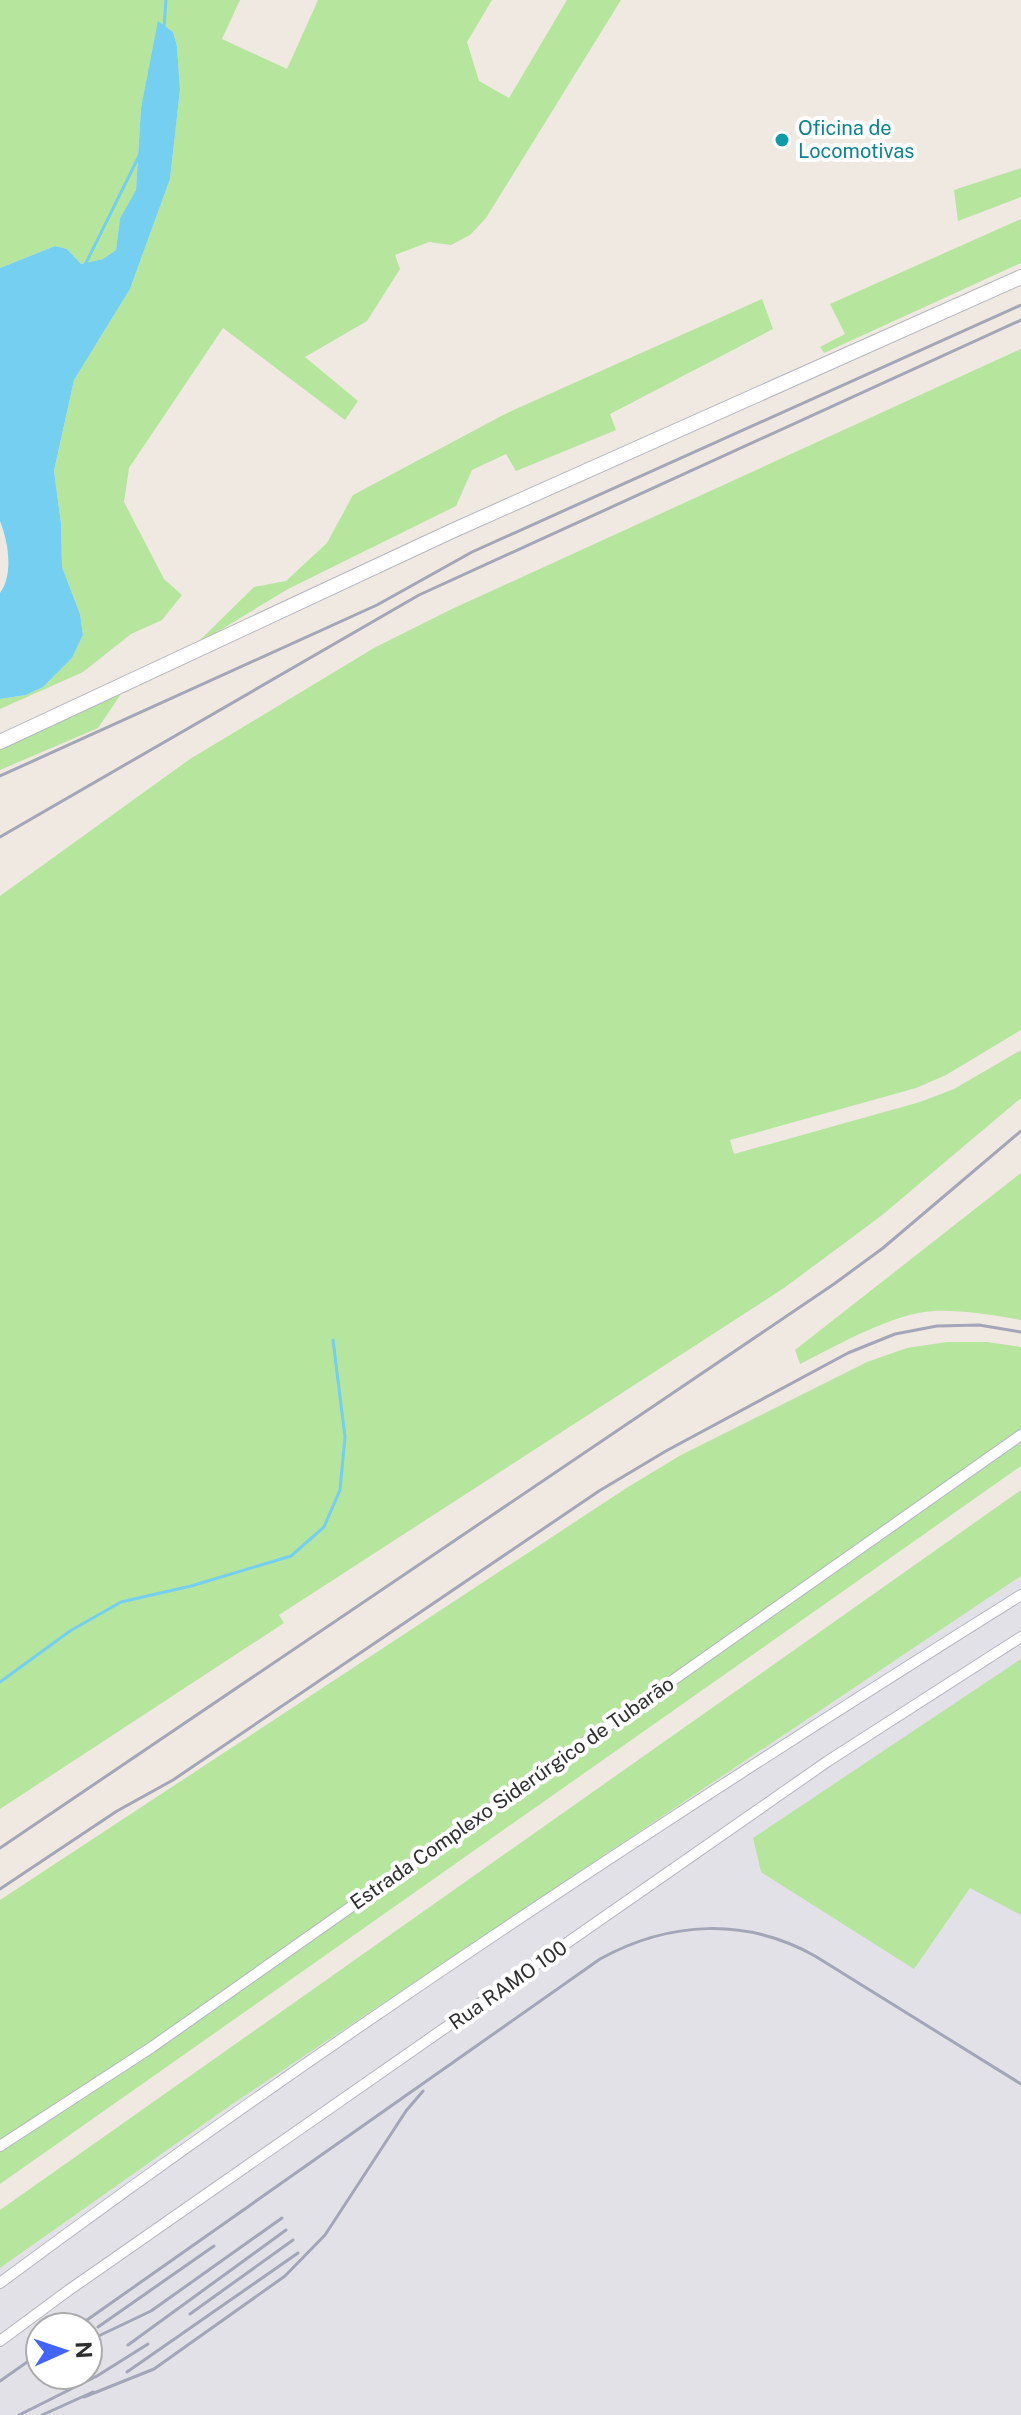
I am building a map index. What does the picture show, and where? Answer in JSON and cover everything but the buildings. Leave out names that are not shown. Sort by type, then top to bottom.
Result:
[{"type":"street","points":[[0,742],[452,531],[1021,277]]},
{"type":"street","name":"Estrada Complexo Siderúrgico de Tubarão","points":[[0,2146],[165,2038],[1021,1435]]},
{"type":"street","points":[[0,2283],[157,2166],[656,1826],[1021,1595]]},
{"type":"street","name":"Rua RAMO 100","points":[[0,2341],[81,2281],[828,1761],[1021,1637]]},
{"type":"shaded area","points":[[1021,1576],[1021,2415],[0,2415],[0,2268],[231,2105]]},
{"type":"green space","points":[[0,0],[240,0],[222,39],[287,69],[318,0],[492,0],[467,42],[479,81],[509,98],[567,0],[621,0],[486,218],[470,235],[451,245],[429,242],[395,255],[400,269],[367,321],[305,357],[358,401],[345,420],[223,328],[129,468],[124,502],[164,579],[182,595],[162,620],[131,634],[83,672],[0,709],[0,699],[26,695],[43,687],[72,658],[83,635],[80,614],[62,567],[61,523],[54,471],[74,380],[130,289],[170,179],[180,90],[173,32],[159,22],[141,108],[136,190],[120,218],[116,250],[103,259],[81,264],[67,249],[55,246],[0,268]]},
{"type":"green space","points":[[1021,168],[1021,197],[958,221],[954,190]]},
{"type":"green space","points":[[1021,219],[1021,263],[824,353],[820,347],[845,334],[830,304]]},
{"type":"green space","points":[[762,299],[773,329],[610,414],[616,430],[516,471],[506,454],[472,470],[456,506],[288,589],[194,646],[254,587],[286,581],[327,543],[353,495],[507,413]]},
{"type":"green space","points":[[1021,349],[1021,1030],[946,1075],[916,1088],[730,1140],[734,1154],[920,1102],[954,1089],[1021,1050],[1021,1098],[881,1216],[784,1288],[279,1615],[284,1623],[0,1809],[0,896],[190,759],[374,648],[452,609]]},
{"type":"green space","points":[[121,694],[98,728],[0,770],[0,746]]},
{"type":"green space","points":[[1021,1173],[1021,1320],[955,1311],[918,1313],[865,1332],[800,1364],[795,1350]]},
{"type":"green space","points":[[947,1342],[987,1342],[1021,1347],[1021,1466],[0,2184],[0,1900],[681,1455],[867,1362],[907,1348]]},
{"type":"green space","points":[[1021,1490],[1021,1576],[231,2105],[0,2268],[0,2210]]},
{"type":"green space","points":[[1021,1659],[1021,1915],[970,1888],[914,1969],[761,1872],[753,1838]]},
{"type":"water","points":[[158,21],[173,32],[177,46],[180,90],[170,179],[130,289],[74,380],[54,471],[61,523],[62,567],[80,614],[83,635],[72,658],[43,687],[26,695],[0,699],[0,593],[8,567],[0,521],[0,268],[55,246],[67,249],[81,264],[103,259],[116,250],[120,218],[136,190],[141,108]]},
{"type":"waterway","points":[[164,28],[166,0]]},
{"type":"waterway","points":[[84,267],[141,152]]},
{"type":"waterway","points":[[0,1682],[70,1631],[121,1602],[191,1586],[291,1556],[324,1527],[340,1490],[345,1437],[333,1340]]},
{"type":"railway","points":[[0,776],[377,605],[472,552],[1021,305]]},
{"type":"railway","points":[[0,837],[419,595],[1021,320]]},
{"type":"railway","points":[[0,1848],[834,1284],[883,1248],[1021,1131]]},
{"type":"railway","points":[[0,1889],[117,1811],[173,1780],[599,1491],[666,1451],[848,1353],[895,1334],[937,1326],[979,1325],[1021,1332]]},
{"type":"railway","points":[[100,2311],[600,1959],[653,1937],[680,1931],[735,1930],[789,1943],[1021,2084]]},
{"type":"railway","points":[[84,2397],[154,2369],[285,2276],[325,2235],[406,2111],[423,2091]]},
{"type":"railway","points":[[104,2333],[151,2311],[282,2218]]},
{"type":"railway","points":[[128,2345],[286,2230]]},
{"type":"railway","points":[[190,2314],[293,2240]]},
{"type":"railway","points":[[104,2323],[214,2246]]},
{"type":"railway","points":[[127,2372],[298,2253]]},
{"type":"railway","points":[[19,2415],[97,2376],[148,2344]]},
{"type":"railway","points":[[0,2381],[24,2364]]},
{"type":"railway","points":[[42,2415],[93,2392]]},
{"type":"place","name":"Oficina de Locomotivas","points":[[782,140]]}]
